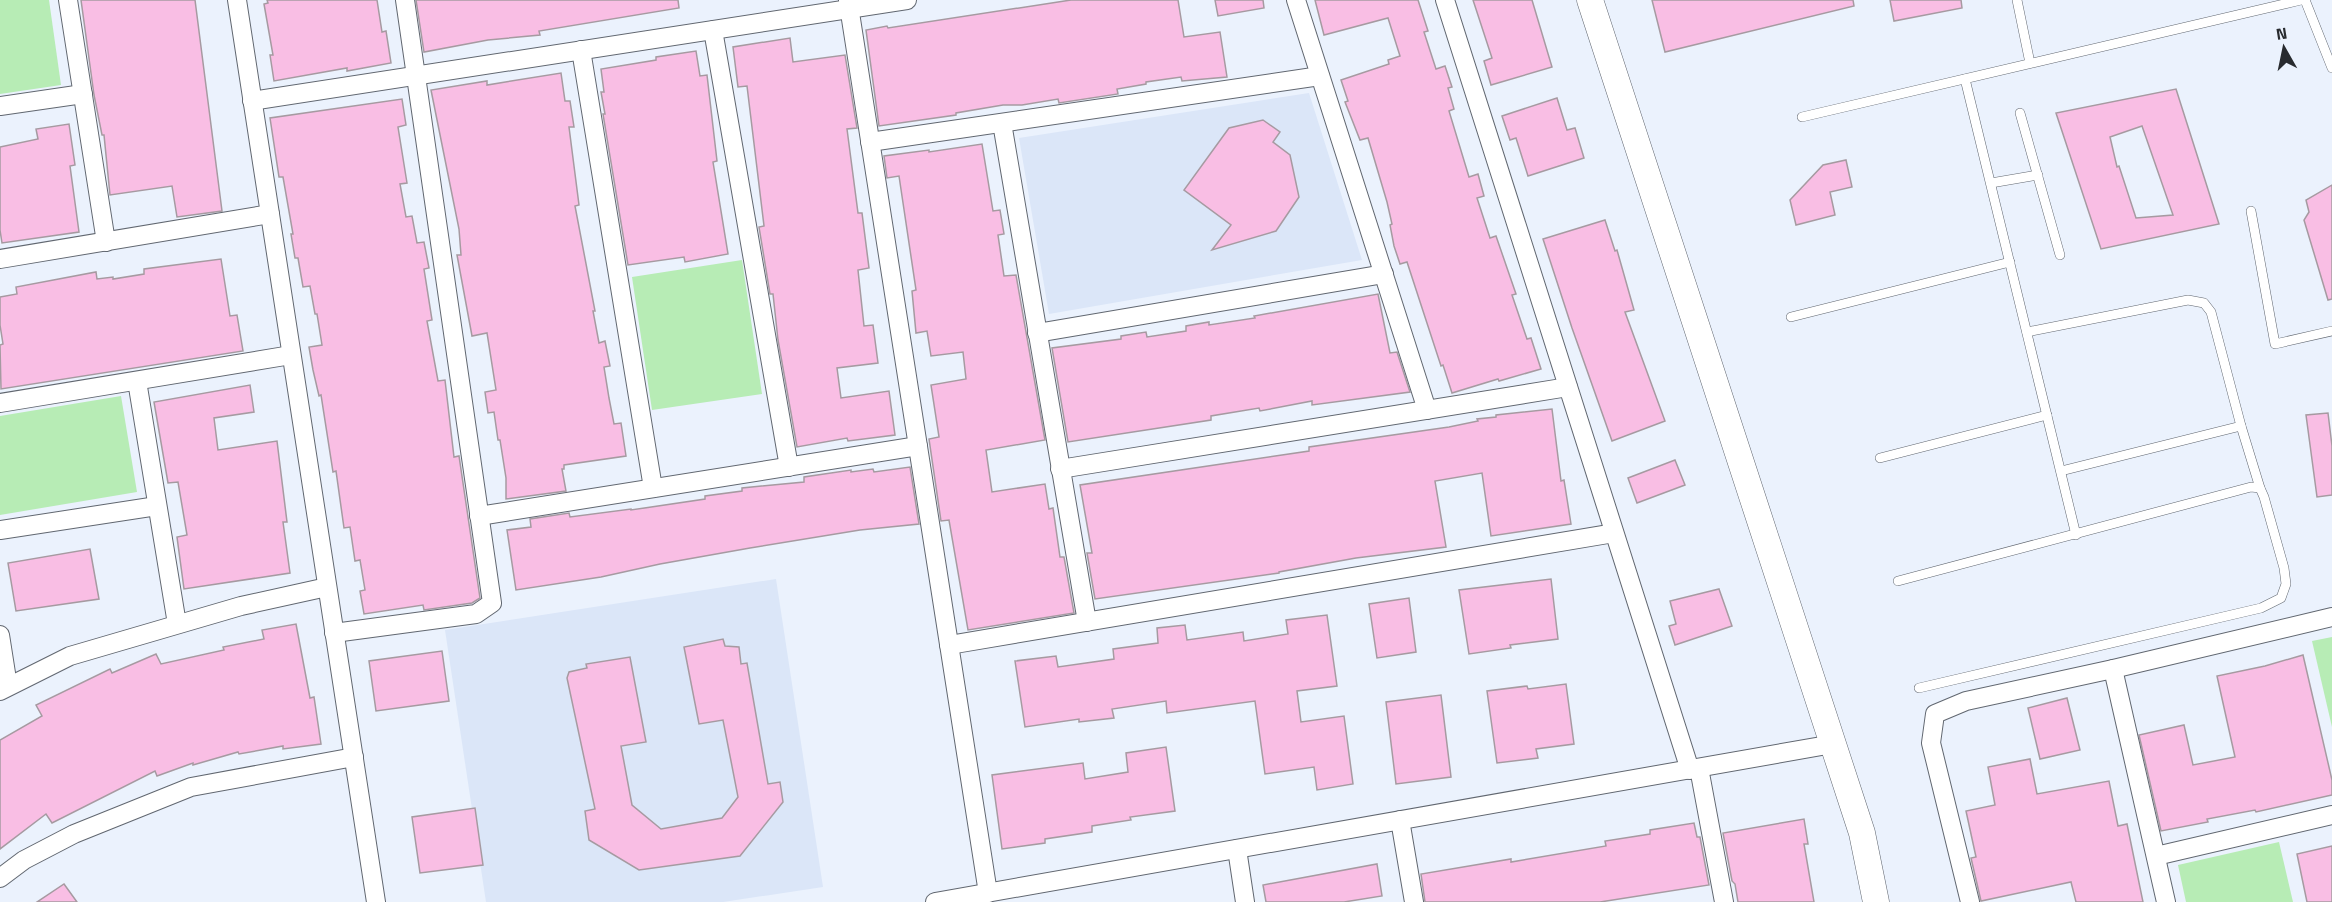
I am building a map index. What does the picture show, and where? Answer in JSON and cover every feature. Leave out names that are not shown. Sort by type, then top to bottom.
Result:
[{"type":"street","points":[[68,0],[106,242]]},
{"type":"street","points":[[237,0],[376,902]]},
{"type":"street","points":[[334,633],[476,614],[492,603],[405,0]]},
{"type":"street","points":[[252,101],[713,30],[848,4],[907,0]]},
{"type":"street","points":[[1296,0],[1427,410]]},
{"type":"street","points":[[1444,0],[1614,533],[1694,769],[1725,902]]},
{"type":"street","points":[[1590,0],[1862,833],[1876,902]]},
{"type":"street","points":[[848,4],[988,893]]},
{"type":"street","points":[[713,30],[789,467]]},
{"type":"street","points":[[581,50],[653,488]]},
{"type":"street","points":[[870,142],[1320,76]]},
{"type":"street","points":[[0,106],[83,94]]},
{"type":"street","points":[[1002,123],[1087,622]]},
{"type":"street","points":[[0,259],[270,214]]},
{"type":"street","points":[[1037,333],[1384,274]]},
{"type":"street","points":[[0,403],[291,355]]},
{"type":"street","points":[[137,381],[177,624]]},
{"type":"street","points":[[1060,469],[1568,387]]},
{"type":"street","points":[[479,516],[918,446]]},
{"type":"street","points":[[0,530],[157,506]]},
{"type":"street","points":[[949,645],[1614,533]]},
{"type":"street","points":[[0,635],[4,689],[70,656],[241,606],[327,587]]},
{"type":"street","points":[[1970,902],[1931,743],[1935,714],[1966,701],[2332,617]]},
{"type":"street","points":[[2113,669],[2166,902]]},
{"type":"street","points":[[935,902],[1833,744]]},
{"type":"street","points":[[0,878],[24,860],[74,834],[191,787],[354,757]]},
{"type":"street","points":[[2156,856],[2332,815]]},
{"type":"street","points":[[1400,820],[1414,902]]},
{"type":"street","points":[[1237,849],[1245,902]]},
{"type":"lane","points":[[2017,0],[2030,63]]},
{"type":"lane","points":[[1802,117],[2303,0],[2332,68]]},
{"type":"lane","points":[[1965,79],[2076,535]]},
{"type":"lane","points":[[2020,113],[2060,255]]},
{"type":"lane","points":[[1991,183],[2038,175]]},
{"type":"lane","points":[[2251,211],[2275,344],[2332,331]]},
{"type":"lane","points":[[1791,317],[2010,262]]},
{"type":"lane","points":[[1919,687],[2260,608],[2281,598],[2286,584],[2284,568],[2241,426],[2211,312],[2204,303],[2188,300],[2027,332]]},
{"type":"lane","points":[[1880,458],[2047,415]]},
{"type":"lane","points":[[2061,471],[2241,426]]},
{"type":"lane","points":[[1898,581],[2251,488],[2260,488]]},
{"type":"shaded area","points":[[1309,93],[1362,260],[1049,314],[1019,138]]},
{"type":"shaded area","points":[[776,579],[823,887],[723,902],[486,902],[445,630]]},
{"type":"green space","points":[[0,0],[49,0],[61,85],[0,94]]},
{"type":"green space","points":[[742,260],[762,394],[652,410],[632,277]]},
{"type":"green space","points":[[121,396],[137,492],[0,515],[0,416]]},
{"type":"green space","points":[[2332,637],[2332,727],[2312,641]]},
{"type":"green space","points":[[2279,842],[2293,902],[2186,902],[2178,865]]},
{"type":"building","points":[[81,0],[195,0],[222,211],[177,217],[172,186],[110,195],[104,135],[102,135],[94,95]]},
{"type":"building","points":[[267,0],[377,0],[382,32],[386,31],[391,63],[274,81],[270,55],[273,55],[264,4],[268,3]]},
{"type":"building","points":[[416,0],[678,0],[679,8],[539,31],[540,35],[488,40],[424,52]]},
{"type":"building","points":[[1071,0],[1178,0],[1184,37],[1220,32],[1227,77],[1182,81],[1181,77],[1117,89],[1118,94],[1059,103],[1058,99],[1022,105],[1003,105],[956,113],[956,115],[879,126],[866,30]]},
{"type":"building","points":[[1215,0],[1263,0],[1264,8],[1218,16]]},
{"type":"building","points":[[1315,0],[1418,0],[1428,31],[1424,32],[1436,69],[1445,66],[1452,87],[1448,88],[1454,109],[1449,111],[1469,177],[1478,174],[1484,196],[1477,198],[1490,238],[1496,236],[1516,294],[1512,295],[1527,339],[1531,338],[1541,369],[1452,393],[1407,262],[1400,264],[1394,246],[1387,202],[1368,138],[1360,140],[1345,102],[1348,101],[1341,80],[1389,64],[1388,60],[1400,56],[1388,18],[1324,35]]},
{"type":"building","points":[[1473,0],[1532,0],[1552,67],[1491,85],[1484,61],[1492,58]]},
{"type":"building","points":[[1652,0],[1853,0],[1854,6],[1665,52]]},
{"type":"building","points":[[1890,0],[1961,0],[1962,8],[1894,21]]},
{"type":"building","points":[[790,38],[793,62],[845,55],[857,128],[847,129],[858,213],[862,213],[869,268],[858,270],[864,326],[873,325],[878,363],[837,368],[841,398],[889,391],[895,435],[848,441],[847,438],[797,447],[778,340],[773,294],[770,294],[759,227],[764,226],[747,86],[738,87],[733,47]]},
{"type":"building","points":[[696,51],[700,76],[707,75],[717,161],[713,162],[728,254],[685,262],[684,257],[628,265],[603,114],[605,114],[601,92],[604,92],[601,69]]},
{"type":"building","points":[[561,73],[565,101],[570,101],[574,127],[569,127],[579,205],[575,206],[599,343],[605,341],[610,366],[604,367],[614,424],[621,423],[626,456],[564,465],[562,469],[566,491],[506,499],[506,478],[500,440],[498,440],[494,412],[488,413],[485,392],[496,390],[487,333],[472,336],[457,255],[461,255],[459,229],[431,90],[487,81],[487,85]]},
{"type":"building","points":[[2176,89],[2219,224],[2101,249],[2056,113]],"holes":[[[2142,126],[2173,215],[2136,218],[2119,166],[2117,167],[2110,137]]]},
{"type":"building","points":[[1557,98],[1567,130],[1575,128],[1584,158],[1528,176],[1516,138],[1510,140],[1502,116]]},
{"type":"building","points":[[402,99],[406,125],[398,127],[407,183],[400,184],[406,217],[412,216],[417,243],[424,242],[429,268],[424,269],[432,320],[427,321],[438,381],[445,380],[454,457],[459,456],[480,598],[472,603],[424,610],[423,605],[364,614],[360,591],[365,590],[360,560],[355,561],[350,527],[344,528],[336,471],[333,472],[321,395],[319,396],[309,347],[322,345],[317,314],[315,314],[310,286],[303,287],[298,258],[295,258],[283,177],[279,177],[270,118]]},
{"type":"building","points":[[1263,120],[1280,132],[1273,142],[1290,155],[1299,197],[1276,231],[1212,250],[1231,225],[1184,190],[1229,128]]},
{"type":"building","points":[[69,124],[75,165],[70,166],[79,232],[2,243],[0,147],[38,139],[36,129]]},
{"type":"building","points":[[982,144],[993,211],[1000,210],[1004,234],[998,235],[1004,276],[1016,275],[1045,440],[986,450],[992,492],[1045,484],[1049,509],[1053,508],[1060,557],[1064,557],[1074,613],[968,630],[949,520],[941,521],[929,439],[939,437],[931,385],[966,379],[963,352],[931,356],[927,331],[916,333],[912,291],[916,290],[899,176],[887,178],[884,156]]},
{"type":"building","points":[[1846,160],[1852,187],[1830,192],[1835,215],[1796,225],[1790,200],[1823,165]]},
{"type":"building","points":[[2332,185],[2332,299],[2328,300],[2304,220],[2309,212],[2306,200]]},
{"type":"building","points":[[1605,220],[1615,251],[1617,250],[1634,310],[1625,312],[1665,421],[1612,441],[1543,239]]},
{"type":"building","points":[[221,259],[230,316],[237,315],[243,351],[1,389],[0,345],[3,344],[0,297],[17,294],[16,287],[96,272],[97,279],[113,277],[113,279],[144,274],[144,269]]},
{"type":"building","points":[[1378,294],[1390,353],[1397,352],[1410,392],[1312,405],[1312,401],[1260,411],[1259,408],[1211,416],[1211,420],[1068,442],[1052,348],[1121,339],[1121,336],[1146,332],[1147,337],[1186,331],[1186,326],[1255,318],[1254,316]]},
{"type":"building","points":[[250,385],[254,412],[214,418],[218,450],[277,441],[287,522],[283,522],[290,573],[184,589],[177,537],[187,535],[178,482],[168,483],[154,402]]},
{"type":"building","points":[[1552,409],[1561,481],[1564,480],[1571,524],[1491,536],[1482,473],[1435,481],[1446,547],[1356,558],[1279,573],[1095,599],[1087,553],[1092,553],[1080,485],[1309,451],[1309,447],[1449,427],[1478,421],[1477,419],[1496,417],[1496,415]]},
{"type":"building","points":[[2328,413],[2332,446],[2332,495],[2317,497],[2306,415]]},
{"type":"building","points":[[1675,460],[1685,485],[1637,503],[1628,478]]},
{"type":"building","points":[[910,467],[919,524],[860,530],[750,548],[601,577],[516,590],[507,530],[531,527],[530,519],[569,513],[570,517],[705,499],[705,496],[742,491],[742,488],[804,482],[804,477],[851,470],[851,472],[873,469],[874,472]]},
{"type":"building","points":[[90,549],[99,599],[16,611],[8,563]]},
{"type":"building","points":[[1551,579],[1558,639],[1510,645],[1511,648],[1469,654],[1459,590]]},
{"type":"building","points":[[1719,589],[1732,626],[1675,645],[1669,626],[1676,624],[1670,601]]},
{"type":"building","points":[[1409,598],[1416,652],[1377,658],[1369,604]]},
{"type":"building","points":[[1327,615],[1337,686],[1297,691],[1301,722],[1344,716],[1353,784],[1317,790],[1314,767],[1265,774],[1255,701],[1167,713],[1166,701],[1112,709],[1114,718],[1079,722],[1079,719],[1025,727],[1015,661],[1056,656],[1058,667],[1114,659],[1113,649],[1158,643],[1157,628],[1185,625],[1187,640],[1243,632],[1244,641],[1288,634],[1286,620]]},
{"type":"building","points":[[296,624],[310,698],[314,697],[321,744],[283,749],[283,746],[239,754],[238,752],[193,765],[193,763],[157,776],[155,771],[52,823],[46,814],[0,849],[0,740],[42,716],[36,705],[110,669],[112,673],[156,654],[161,664],[224,650],[223,647],[264,639],[262,630]]},
{"type":"building","points":[[723,639],[725,646],[739,647],[741,664],[747,663],[768,784],[780,782],[783,802],[740,856],[639,870],[589,840],[585,811],[595,809],[567,678],[569,672],[587,668],[586,664],[630,657],[646,742],[621,746],[632,805],[661,829],[722,818],[738,797],[723,720],[699,724],[684,647]]},
{"type":"building","points":[[442,651],[449,701],[376,711],[369,661]]},
{"type":"building","points":[[2303,655],[2332,780],[2332,795],[2256,812],[2255,810],[2207,819],[2208,822],[2161,831],[2139,735],[2184,725],[2193,765],[2235,757],[2217,676]]},
{"type":"building","points":[[1566,684],[1574,744],[1536,749],[1538,758],[1497,763],[1487,691]]},
{"type":"building","points":[[1441,695],[1451,777],[1396,784],[1386,702]]},
{"type":"building","points":[[2067,698],[2080,750],[2040,759],[2028,708]]},
{"type":"building","points":[[1166,747],[1175,811],[1130,817],[1131,820],[1092,826],[1092,832],[1045,839],[1045,843],[1002,849],[992,775],[1083,763],[1085,779],[1128,772],[1126,753]]},
{"type":"building","points":[[2030,759],[2037,794],[2109,781],[2118,826],[2127,824],[2143,902],[2076,902],[2071,882],[1981,901],[1971,858],[1976,857],[1966,811],[1995,805],[1988,767]]},
{"type":"building","points":[[475,808],[483,865],[420,873],[412,817]]},
{"type":"building","points":[[1804,819],[1808,844],[1804,844],[1814,902],[1738,902],[1723,833]]},
{"type":"building","points":[[1694,823],[1697,837],[1700,837],[1709,885],[1600,902],[1425,902],[1421,874],[1606,846],[1605,841],[1650,834],[1650,830]]},
{"type":"building","points":[[2332,846],[2332,902],[2307,902],[2297,854]]},
{"type":"building","points":[[1377,864],[1382,896],[1344,902],[1266,902],[1263,885]]},
{"type":"building","points":[[64,884],[77,902],[37,902]]}]
